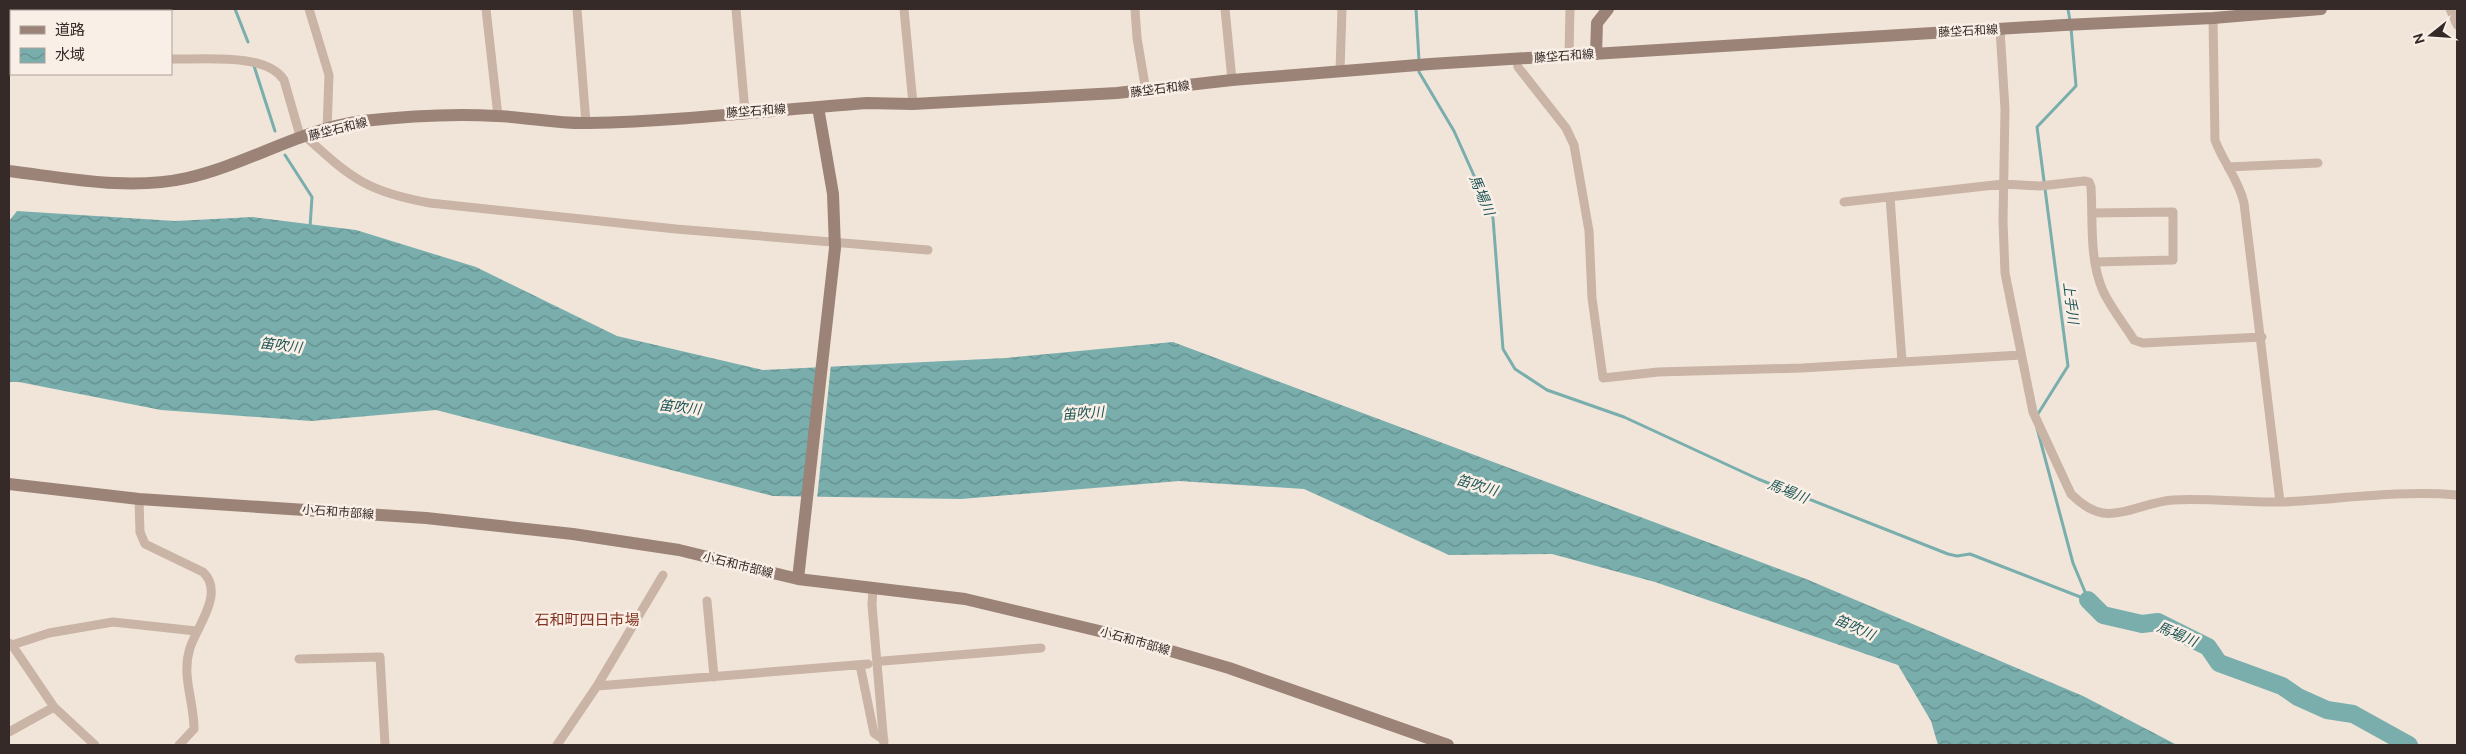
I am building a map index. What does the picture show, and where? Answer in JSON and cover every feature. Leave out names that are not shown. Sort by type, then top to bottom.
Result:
[{"type":"main road","points":[[1596,54],[1597,24],[1608,9]]},
{"type":"main road","name":"藤垈石和線","points":[[9,171],[80,180],[133,183],[186,178],[235,164],[327,130],[359,122],[445,114],[586,123],[868,103],[913,104],[1146,91],[1232,80],[1405,66],[2069,24],[2213,18],[2321,9]]},
{"type":"main road","points":[[798,579],[835,245],[833,194],[818,106]]},
{"type":"main road","name":"小石和市部線","points":[[9,484],[139,499],[418,518],[573,534],[679,550],[798,579],[965,599],[1116,635],[1264,680],[1448,745]]},
{"type":"street","points":[[309,9],[328,75],[327,130]]},
{"type":"street","points":[[486,9],[498,116]]},
{"type":"street","points":[[577,9],[586,123]]},
{"type":"street","points":[[736,9],[745,112]]},
{"type":"street","points":[[904,9],[913,104]]},
{"type":"street","points":[[1136,9],[1137,38],[1146,91]]},
{"type":"street","points":[[1225,9],[1232,80]]},
{"type":"street","points":[[1340,71],[1342,9]]},
{"type":"street","points":[[1569,55],[1570,9]]},
{"type":"street","points":[[2450,9],[2457,25]]},
{"type":"street","points":[[2213,18],[2215,140],[2241,190],[2244,203],[2262,337],[2280,502]]},
{"type":"street","points":[[2000,29],[2005,109],[2003,184],[2005,273],[2033,412],[2071,494],[2080,503],[2097,511],[2118,512],[2147,503],[2177,500],[2280,502],[2401,492],[2457,495]]},
{"type":"street","points":[[172,59],[249,61],[279,72],[284,80],[303,138],[351,176],[378,191],[400,198],[430,203],[835,245],[928,250]]},
{"type":"street","points":[[1517,59],[1518,67],[1566,128],[1574,145],[1589,231],[1592,298],[1604,378],[1658,372],[1802,368],[2021,355]]},
{"type":"street","points":[[2228,166],[2318,163]]},
{"type":"street","points":[[1844,202],[2003,184],[2043,186],[2089,182],[2091,187],[2095,262],[2104,292],[2134,340],[2143,343],[2262,337]]},
{"type":"street","points":[[1890,197],[1902,361]]},
{"type":"street","points":[[2092,213],[2173,212],[2173,260],[2095,262]]},
{"type":"street","points":[[139,499],[140,532],[145,544],[207,576],[211,598],[196,631],[185,668],[194,728],[180,745]]},
{"type":"street","points":[[557,745],[597,686],[663,575]]},
{"type":"street","points":[[873,588],[872,605],[884,743]]},
{"type":"street","points":[[707,601],[714,677]]},
{"type":"street","points":[[95,745],[54,707],[10,644],[50,633],[113,622],[196,631]]},
{"type":"street","points":[[883,662],[1041,648]]},
{"type":"street","points":[[299,659],[380,657],[385,745]]},
{"type":"street","points":[[597,686],[864,664],[874,733],[884,743]]},
{"type":"street","points":[[9,732],[54,707]]},
{"type":"water","name":"笛吹川","points":[[17,211],[175,221],[253,217],[356,230],[476,267],[617,336],[763,370],[1006,358],[1173,342],[1806,579],[2083,696],[2177,745],[1938,745],[1931,721],[1898,665],[1655,582],[1552,554],[1449,555],[1304,489],[1179,481],[961,499],[773,496],[436,410],[311,421],[161,410],[19,382],[9,382],[9,221]]},
{"type":"pier","points":[[831,364],[817,499],[803,499],[818,365]]},
{"type":"waterway","points":[[235,9],[248,42]]},
{"type":"waterway","name":"馬場川","points":[[1416,9],[1419,61]]},
{"type":"waterway","name":"上手川","points":[[2068,9],[2070,21]]},
{"type":"waterway","name":"上手川","points":[[2036,417],[2068,366],[2037,127],[2076,86],[2071,28]]},
{"type":"waterway","points":[[254,66],[275,131]]},
{"type":"waterway","name":"馬場川","points":[[1419,67],[1419,72],[1454,131],[1493,218],[1503,349],[1515,369],[1547,390],[1624,417],[1758,479],[1948,554],[1957,556],[1970,554],[2088,600]]},
{"type":"waterway","points":[[285,155],[312,197],[310,227]]},
{"type":"waterway","name":"上手川","points":[[2037,428],[2073,563],[2088,599]]},
{"type":"waterway","name":"馬場川","points":[[2088,600],[2103,615],[2142,624],[2158,622],[2208,647],[2219,663],[2282,686],[2298,697],[2327,710],[2353,714],[2409,745]]},
{"type":"district","name":"石和町四日市場","points":[[587,620]]}]
